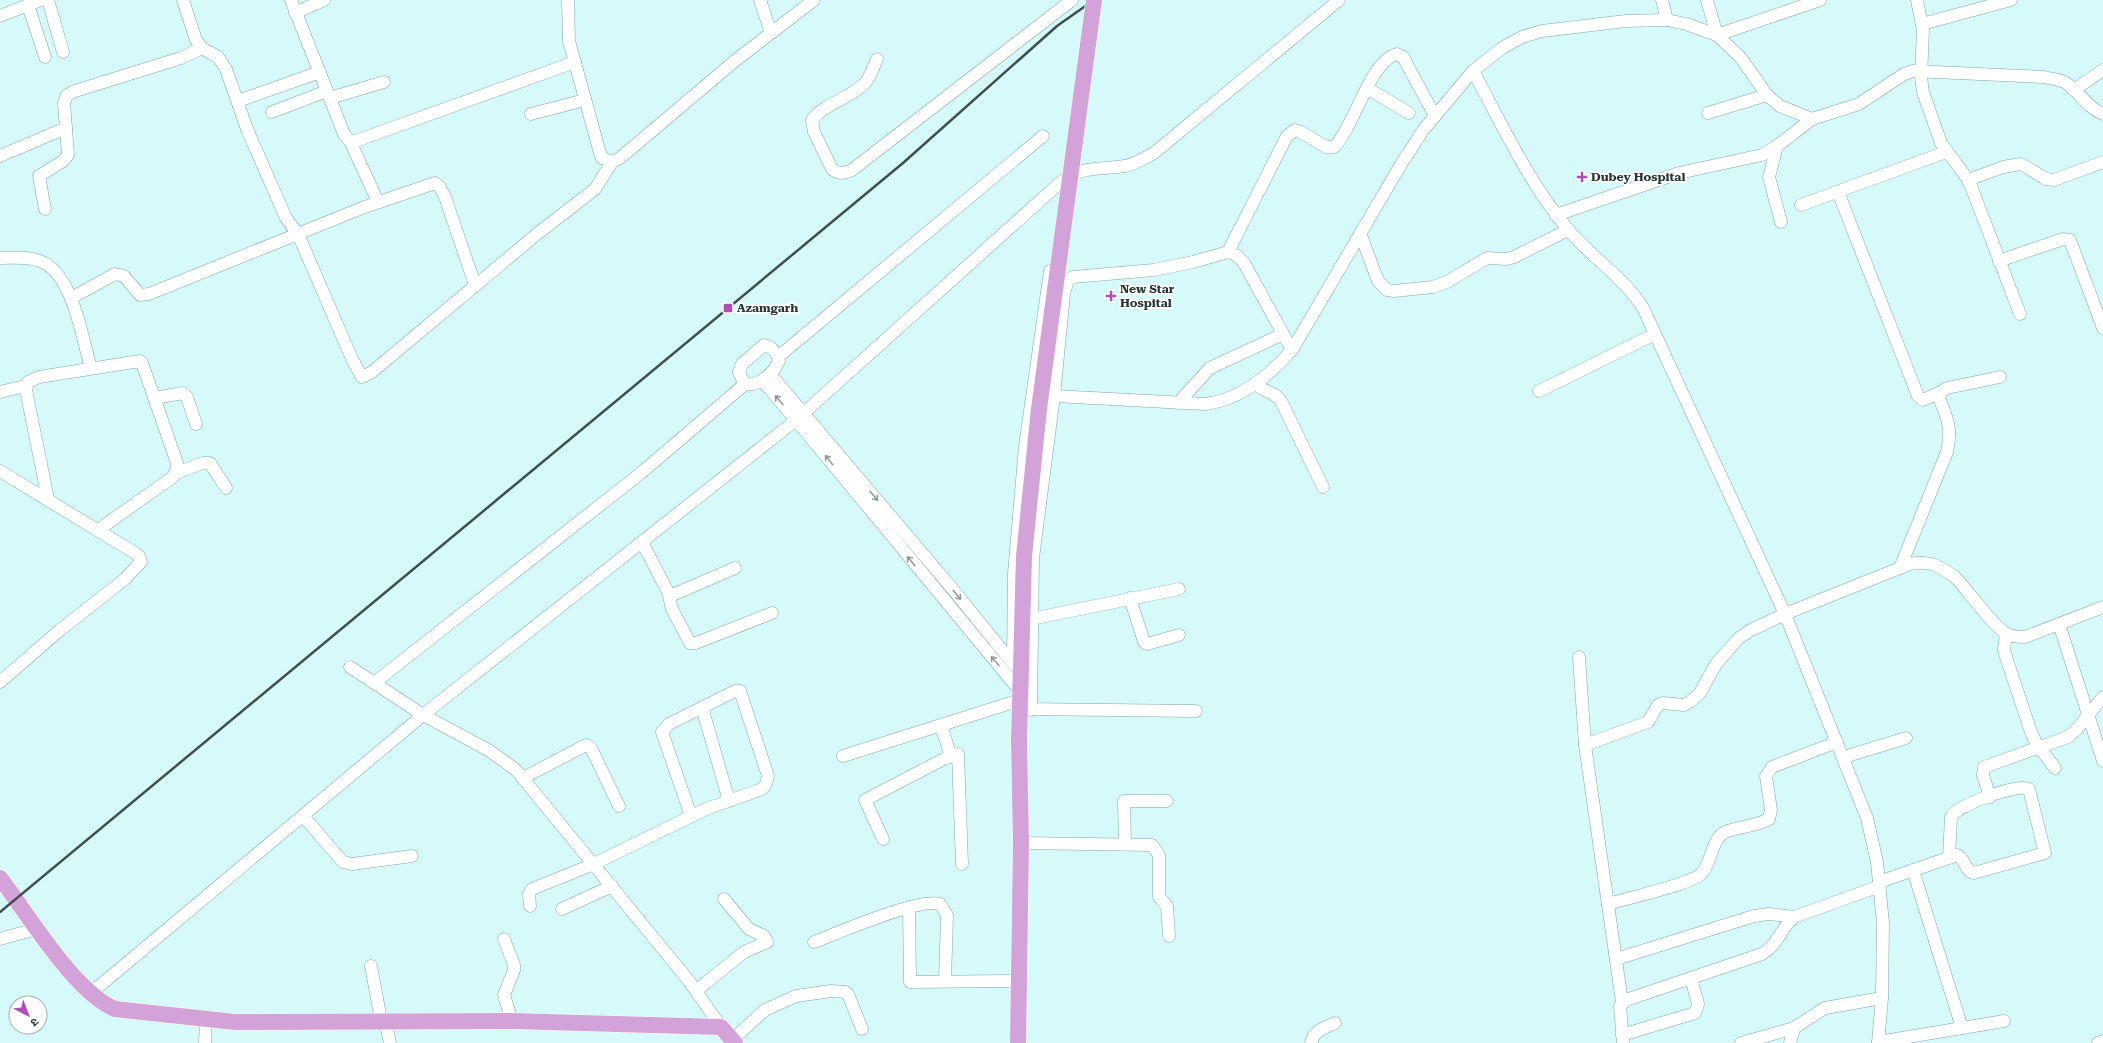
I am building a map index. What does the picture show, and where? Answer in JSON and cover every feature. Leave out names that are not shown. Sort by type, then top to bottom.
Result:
[{"type":"main road","points":[[1018,1043],[1021,843],[1019,740],[1023,702],[1016,668],[1024,556],[1039,409],[1094,0]]},
{"type":"main road","points":[[1008,1043],[1012,769],[1019,740]]},
{"type":"main road","points":[[0,878],[36,928],[91,993],[105,1005],[115,1009],[206,1020],[268,1022],[383,1020],[512,1021],[721,1027],[734,1041]]},
{"type":"street","points":[[0,16],[41,0]]},
{"type":"street","points":[[48,0],[63,52]]},
{"type":"street","points":[[183,0],[193,34],[202,48],[218,57],[222,62],[238,101],[247,129],[286,218],[298,234],[352,359],[362,377],[372,372],[537,234],[595,189],[612,162],[620,158],[736,60],[814,0]]},
{"type":"street","points":[[291,0],[344,134],[350,141],[378,202]]},
{"type":"street","points":[[295,13],[324,0]]},
{"type":"street","points":[[568,0],[568,32],[585,100],[602,158],[612,162]]},
{"type":"street","points":[[760,0],[771,33]]},
{"type":"street","points":[[877,59],[871,74],[862,86],[821,112],[812,120],[814,132],[832,169],[836,172],[842,173],[852,170],[1072,0]]},
{"type":"street","points":[[91,993],[423,715],[800,416],[1062,181],[1078,171],[1087,168],[1125,166],[1139,162],[1154,153],[1339,0]]},
{"type":"street","points":[[1662,0],[1667,20]]},
{"type":"street","points":[[1706,0],[1717,35]]},
{"type":"street","points":[[1717,35],[1820,0]]},
{"type":"street","points":[[1917,0],[1922,24],[1921,70],[1923,92],[1936,134],[1946,152],[1968,180],[2020,314]]},
{"type":"street","points":[[1922,24],[2011,0]]},
{"type":"street","points":[[28,5],[45,57]]},
{"type":"street","points":[[1054,396],[1178,403],[1216,403],[1241,393],[1256,384],[1271,372],[1292,350],[1400,166],[1435,116],[1473,71],[1502,48],[1522,38],[1542,31],[1600,23],[1667,20],[1686,24],[1717,35],[1741,58],[1767,95],[1780,106],[1812,119]]},
{"type":"street","points":[[45,209],[39,176],[66,158],[68,152],[64,98],[71,93],[181,58],[202,48]]},
{"type":"street","points":[[1228,252],[1287,136],[1295,130],[1326,147],[1334,147],[1367,88],[1383,63],[1388,58],[1397,54],[1403,58],[1435,116]]},
{"type":"street","points":[[350,141],[360,140],[519,81],[575,62]]},
{"type":"street","points":[[1556,215],[1679,173],[1762,155],[1777,146],[1812,119],[1859,104],[1904,74],[1921,70],[2044,77],[2064,82],[2091,108],[2103,114]]},
{"type":"street","points":[[2074,90],[2103,70]]},
{"type":"street","points":[[1473,71],[1536,184],[1556,215],[1568,230],[1635,295],[1655,334],[1785,614],[1844,757],[1867,818],[1877,862],[1883,923],[1882,998],[1878,1043],[2004,1021]]},
{"type":"street","points":[[238,101],[320,72]]},
{"type":"street","points":[[272,112],[329,95],[384,82]]},
{"type":"street","points":[[1367,88],[1409,113]]},
{"type":"street","points":[[1708,113],[1767,95]]},
{"type":"street","points":[[532,114],[585,100]]},
{"type":"street","points":[[0,156],[66,128]]},
{"type":"street","points":[[778,357],[1042,136]]},
{"type":"street","points":[[1777,146],[1769,177],[1780,222]]},
{"type":"street","points":[[1801,205],[1946,152]]},
{"type":"street","points":[[1968,180],[2002,167],[2020,164],[2046,179],[2054,180],[2103,162]]},
{"type":"street","points":[[1016,668],[1014,574],[1025,446],[1062,181]]},
{"type":"street","points":[[71,298],[115,274],[124,276],[140,295],[145,296],[378,202],[435,183],[440,187],[475,285]]},
{"type":"street","points":[[1838,192],[1918,396],[1923,400],[1947,388],[2000,377]]},
{"type":"street","points":[[1360,233],[1378,281],[1382,287],[1387,290],[1403,292],[1440,285],[1486,258],[1514,257],[1568,230]]},
{"type":"street","points":[[1999,262],[2063,239],[2070,240],[2103,328]]},
{"type":"street","points":[[1023,702],[1031,619],[1033,558],[1054,396],[1064,294],[1068,280],[1073,277],[1160,269],[1228,252],[1236,255],[1244,263],[1292,350]]},
{"type":"street","points":[[0,258],[26,258],[45,263],[66,287],[71,298],[91,368]]},
{"type":"street","points":[[1178,403],[1210,368],[1283,334]]},
{"type":"street","points":[[1538,391],[1655,334]]},
{"type":"street","points":[[764,345],[771,347],[777,353],[780,361],[776,368],[766,377],[751,385],[745,384],[739,373],[742,364],[764,345]]},
{"type":"street","points":[[0,392],[26,386],[33,379],[91,368],[140,361],[177,463],[176,473]]},
{"type":"street","points":[[766,377],[1016,668]]},
{"type":"street","points":[[374,683],[641,473],[745,384]]},
{"type":"street","points":[[1256,384],[1260,388],[1272,392],[1281,401],[1323,487]]},
{"type":"street","points":[[26,386],[48,499]]},
{"type":"street","points":[[1900,568],[1947,452],[1950,431],[1949,422],[1939,398],[1941,392]]},
{"type":"street","points":[[154,398],[182,393],[186,397],[196,424]]},
{"type":"street","points":[[800,416],[1023,702]]},
{"type":"street","points":[[98,530],[173,477],[176,473],[203,463],[210,463],[226,488]]},
{"type":"street","points":[[0,471],[139,556],[141,562],[140,566],[0,682]]},
{"type":"street","points":[[642,542],[670,596],[675,616],[688,640],[692,644],[772,613]]},
{"type":"street","points":[[1585,745],[1648,722],[1658,705],[1663,703],[1684,704],[1690,702],[1700,693],[1716,664],[1740,638],[1751,630],[1785,614],[1900,568],[1922,562],[1932,564],[1949,572],[2006,634],[2016,637],[2025,637],[2103,607]]},
{"type":"street","points":[[670,596],[735,568]]},
{"type":"street","points":[[1031,619],[1179,589]]},
{"type":"street","points":[[1130,598],[1144,642],[1147,644],[1179,635]]},
{"type":"street","points":[[2059,624],[2103,761]]},
{"type":"street","points":[[2006,634],[2004,650],[2030,732],[2054,768]]},
{"type":"street","points":[[1578,656],[1585,745],[1622,1002],[1620,1013],[1622,1039],[1695,1013],[1698,1004],[1691,978]]},
{"type":"street","points":[[350,667],[423,715],[502,759],[523,778],[696,991],[721,1027]]},
{"type":"street","points":[[530,906],[529,894],[532,889],[594,864],[691,816],[762,789],[766,784],[768,776],[740,691],[735,691],[666,725],[662,732],[691,816]]},
{"type":"street","points":[[1990,797],[1983,775],[1984,766],[2040,748],[2068,737],[2103,697]]},
{"type":"street","points":[[843,756],[1023,702],[1196,711]]},
{"type":"street","points":[[702,707],[729,801]]},
{"type":"street","points":[[941,726],[951,756]]},
{"type":"street","points":[[1844,757],[1906,738]]},
{"type":"street","points":[[1608,904],[1688,882],[1700,875],[1708,864],[1718,840],[1724,833],[1769,819],[1771,815],[1766,776],[1772,766],[1837,742]]},
{"type":"street","points":[[523,778],[586,745],[591,748],[619,806]]},
{"type":"street","points":[[883,839],[865,800],[951,756],[958,754],[962,864]]},
{"type":"street","points":[[1622,1002],[1769,950],[1788,922],[1794,917],[1913,870],[1949,858],[1960,856],[1967,870],[1974,873],[2045,853],[2030,789],[2020,787],[1965,805],[1953,813],[1951,817],[1949,858]]},
{"type":"street","points":[[1125,844],[1124,800],[1167,801]]},
{"type":"street","points":[[303,816],[343,862],[352,864],[412,856]]},
{"type":"street","points":[[1021,843],[1152,845],[1158,851],[1159,897],[1167,906],[1169,936]]},
{"type":"street","points":[[1913,870],[1962,1028]]},
{"type":"street","points":[[562,909],[612,886]]},
{"type":"street","points":[[696,991],[744,952],[767,942],[764,936],[749,929],[724,899]]},
{"type":"street","points":[[814,942],[909,907],[934,902],[940,904],[946,911],[945,981]]},
{"type":"street","points":[[909,907],[910,982],[1009,980]]},
{"type":"street","points":[[1616,959],[1754,916],[1769,914],[1794,917]]},
{"type":"street","points":[[0,939],[36,928]]},
{"type":"street","points":[[504,939],[514,965],[514,970],[504,996],[512,1021]]},
{"type":"street","points":[[371,966],[383,1020],[390,1043]]},
{"type":"street","points":[[734,1041],[765,1010],[799,995],[824,992],[847,993],[862,1029]]},
{"type":"street","points":[[1741,1043],[1794,1028],[1825,1008],[1882,998]]},
{"type":"street","points":[[205,1043],[206,1020]]},
{"type":"street","points":[[1311,1043],[1314,1034],[1319,1030],[1335,1023]]},
{"type":"street","points":[[1790,1043],[1794,1028]]},
{"type":"street","points":[[2098,1043],[2103,1041]]},
{"type":"railway","points":[[0,912],[903,163],[1057,26],[1094,0]]},
{"type":"place","name":"Dubey Hospital","points":[[1582,177]]},
{"type":"place","name":"New Star Hospital","points":[[1111,296]]},
{"type":"place","name":"Azamgarh","points":[[728,308]]}]
